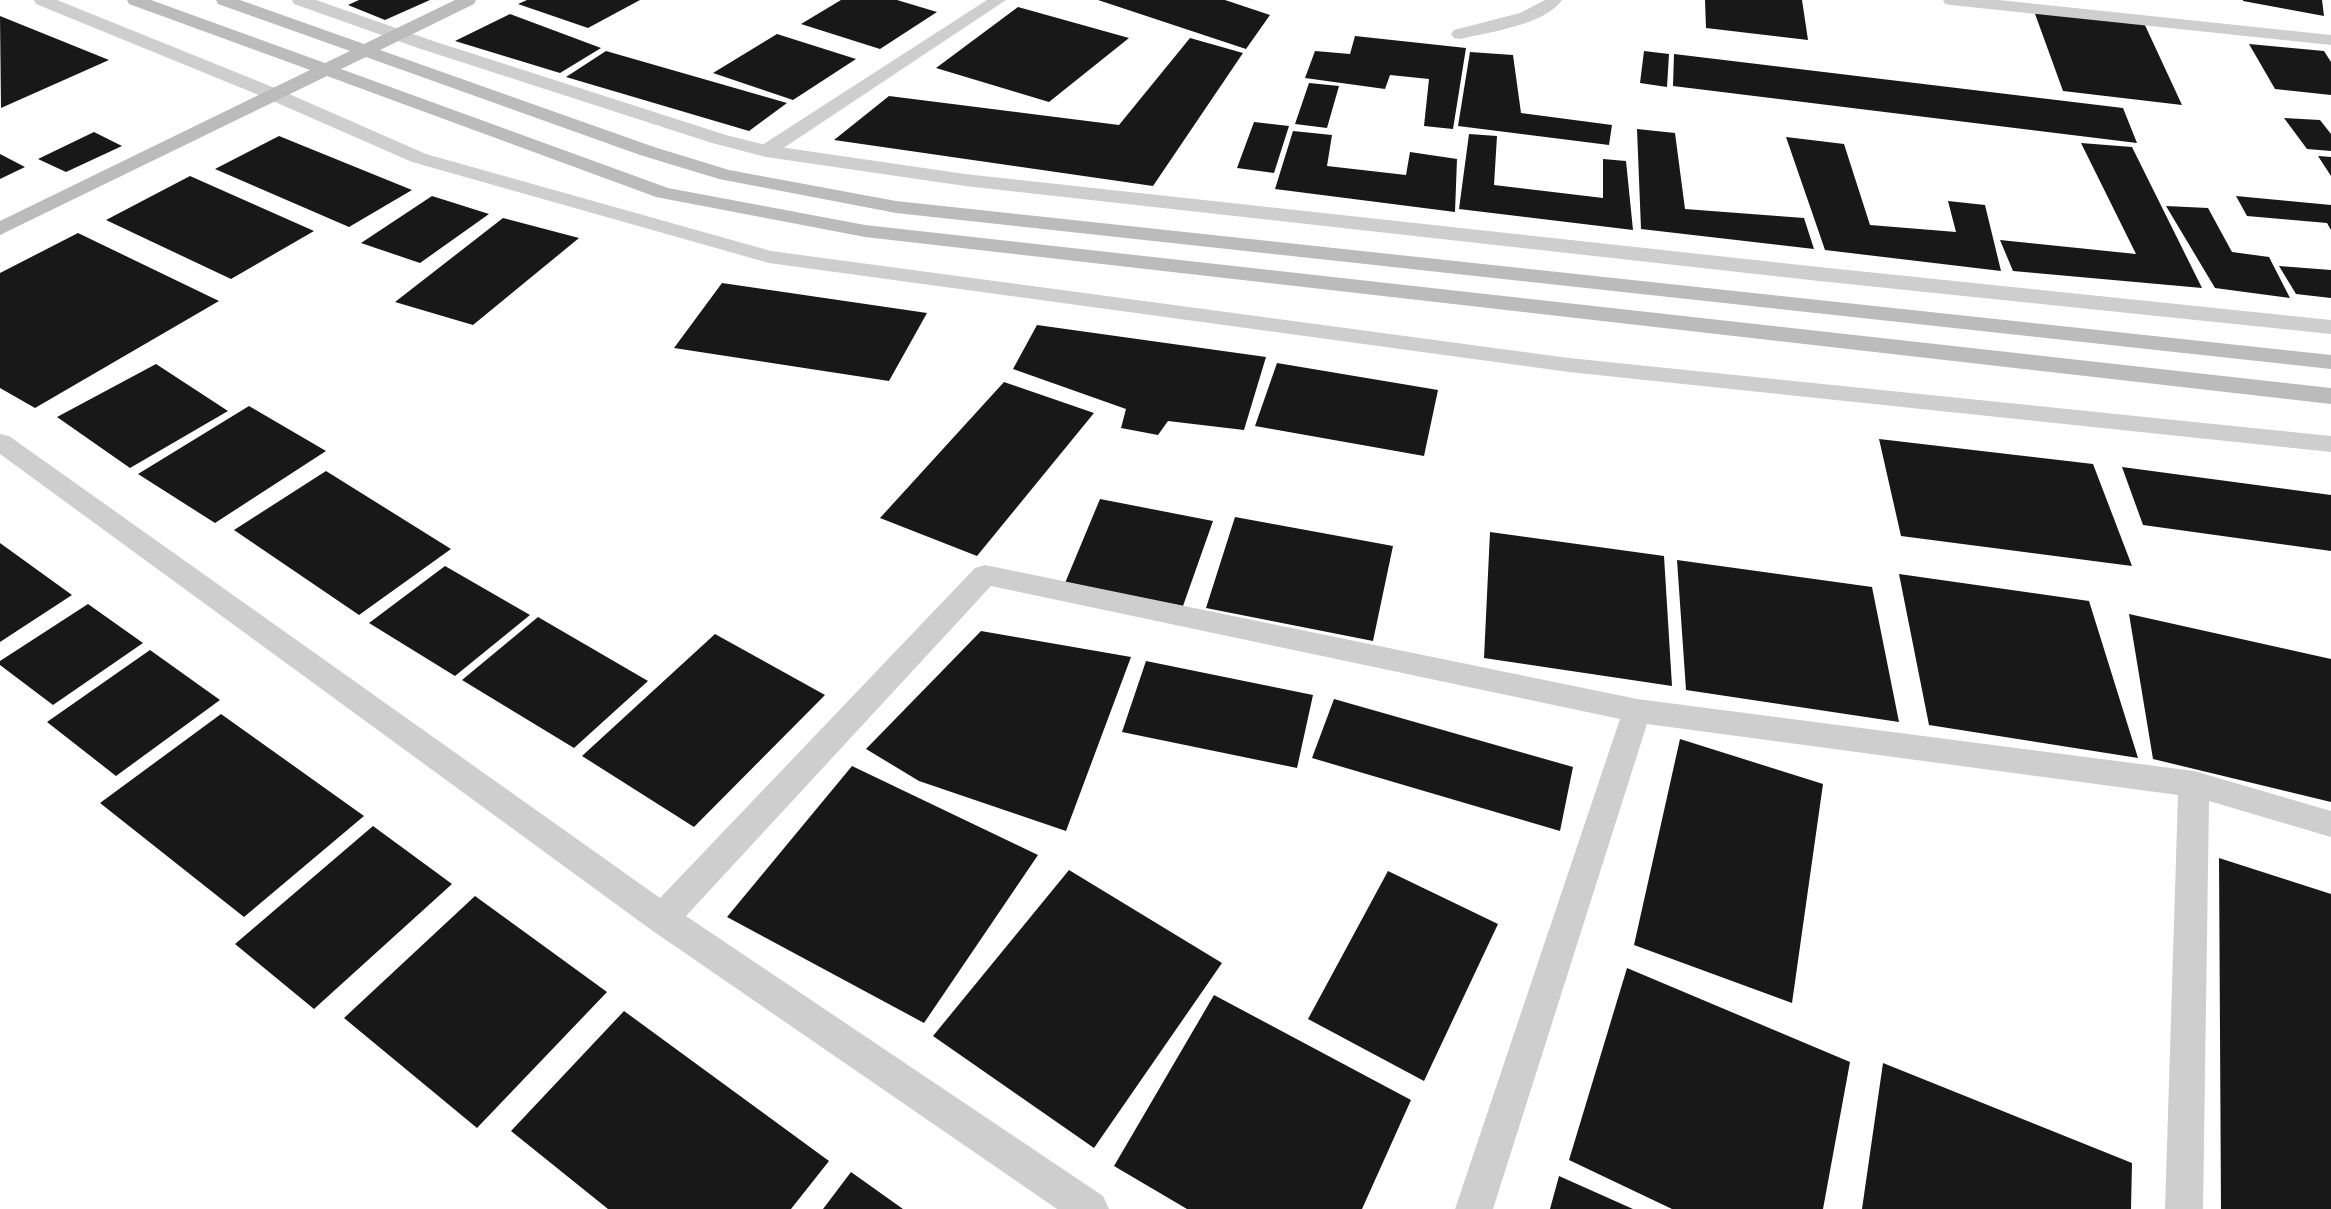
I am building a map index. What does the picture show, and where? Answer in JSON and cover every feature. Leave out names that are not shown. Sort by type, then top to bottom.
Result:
[{"type":"main road","points":[[135,0],[663,192],[865,231],[2331,396]]},
{"type":"main road","points":[[224,0],[647,151],[726,175],[896,207],[2331,362]]},
{"type":"main road","points":[[0,229],[468,0]]},
{"type":"street","points":[[42,0],[273,94],[419,158],[769,257],[1569,365],[2331,444]]},
{"type":"street","points":[[300,0],[396,35],[719,139],[766,151],[985,182],[1838,276],[2331,327]]},
{"type":"street","points":[[766,151],[998,0]]},
{"type":"street","points":[[1460,34],[1538,12],[1551,5],[1554,0]]},
{"type":"street","points":[[1951,0],[2331,40]]},
{"type":"street","points":[[0,442],[662,918],[1090,1209]]},
{"type":"street","points":[[662,918],[985,575],[1636,711],[2194,784],[2331,824]]},
{"type":"street","points":[[1474,1209],[1636,711]]},
{"type":"street","points":[[2184,1209],[2194,784]]},
{"type":"building","points":[[359,0],[430,0],[385,20],[348,5]]},
{"type":"building","points":[[527,0],[640,0],[588,28],[518,4]]},
{"type":"building","points":[[841,0],[897,0],[937,12],[880,49],[801,24]]},
{"type":"building","points":[[1098,0],[1225,0],[1270,15],[1246,49]]},
{"type":"building","points":[[1705,0],[1802,0],[1808,40],[1706,28]]},
{"type":"building","points":[[2322,0],[2324,16],[2243,1]]},
{"type":"building","points":[[1018,7],[1129,38],[1049,102],[936,68]]},
{"type":"building","points":[[2034,11],[2144,23],[2182,105],[2063,91]]},
{"type":"building","points":[[510,14],[601,48],[560,73],[455,41]]},
{"type":"building","points":[[0,16],[109,60],[1,108]]},
{"type":"building","points":[[777,34],[856,59],[793,100],[713,73]]},
{"type":"building","points":[[1355,36],[1466,48],[1453,129],[1424,126],[1429,79],[1390,75],[1385,89],[1305,78],[1315,51],[1350,54]]},
{"type":"building","points":[[1190,38],[1243,53],[1153,186],[834,140],[889,96],[1119,125]]},
{"type":"building","points":[[2249,44],[2324,51],[2331,62],[2331,95],[2275,89]]},
{"type":"building","points":[[606,51],[787,103],[749,131],[566,77]]},
{"type":"building","points":[[1644,51],[1669,54],[1667,87],[1640,83]]},
{"type":"building","points":[[1470,52],[1513,55],[1521,113],[1612,125],[1609,145],[1458,126]]},
{"type":"building","points":[[1674,54],[2123,108],[2137,143],[1673,86]]},
{"type":"building","points":[[1309,83],[1339,86],[1327,128],[1295,124]]},
{"type":"building","points":[[2284,118],[2320,120],[2331,134],[2331,151],[2307,149]]},
{"type":"building","points":[[1254,122],[1289,126],[1274,173],[1237,168]]},
{"type":"building","points":[[1637,129],[1675,133],[1685,209],[1804,218],[1814,249],[1641,229]]},
{"type":"building","points":[[1293,131],[1332,135],[1327,166],[1406,175],[1410,152],[1457,159],[1455,212],[1275,189]]},
{"type":"building","points":[[94,132],[122,146],[66,172],[38,159]]},
{"type":"building","points":[[1469,134],[1497,136],[1494,185],[1603,198],[1603,159],[1626,161],[1633,230],[1459,209]]},
{"type":"building","points":[[279,136],[412,190],[349,227],[215,169]]},
{"type":"building","points":[[1786,137],[1844,144],[1870,225],[1956,232],[1948,201],[1985,205],[2001,271],[1825,250]]},
{"type":"building","points":[[2081,143],[2132,147],[2202,288],[2013,271],[2000,240],[2136,254]]},
{"type":"building","points":[[0,154],[25,167],[0,179]]},
{"type":"building","points":[[2318,156],[2331,157],[2331,176]]},
{"type":"building","points":[[190,176],[314,231],[231,279],[106,220]]},
{"type":"building","points":[[432,196],[489,214],[420,263],[361,243]]},
{"type":"building","points":[[2236,196],[2331,205],[2331,230],[2327,223],[2247,216]]},
{"type":"building","points":[[2166,206],[2208,208],[2232,252],[2269,257],[2290,298],[2215,288]]},
{"type":"building","points":[[503,218],[579,238],[473,325],[395,302]]},
{"type":"building","points":[[78,233],[219,301],[35,408],[0,388],[0,273]]},
{"type":"building","points":[[2279,266],[2331,270],[2331,298],[2296,294]]},
{"type":"building","points":[[722,283],[927,313],[889,381],[674,348]]},
{"type":"building","points":[[1037,325],[1266,357],[1244,430],[1168,421],[1158,435],[1121,428],[1126,409],[1013,369]]},
{"type":"building","points":[[1277,363],[1438,390],[1424,456],[1255,426]]},
{"type":"building","points":[[156,364],[228,411],[130,468],[57,417]]},
{"type":"building","points":[[1004,382],[1094,413],[977,556],[880,518]]},
{"type":"building","points":[[249,406],[326,451],[215,523],[138,474]]},
{"type":"building","points":[[1879,439],[2093,464],[2132,566],[1901,536]]},
{"type":"building","points":[[2122,467],[2331,495],[2331,551],[2143,525]]},
{"type":"building","points":[[326,471],[451,549],[359,615],[234,530]]},
{"type":"building","points":[[1100,499],[1213,521],[1183,606],[1065,583]]},
{"type":"building","points":[[1235,517],[1393,546],[1373,641],[1206,608]]},
{"type":"building","points":[[1490,532],[1664,556],[1672,686],[1484,658]]},
{"type":"building","points":[[0,543],[72,595],[0,642]]},
{"type":"building","points":[[1677,560],[1872,587],[1899,722],[1686,690]]},
{"type":"building","points":[[445,566],[530,615],[455,676],[369,623]]},
{"type":"building","points":[[1899,574],[2089,601],[2138,758],[1929,725]]},
{"type":"building","points":[[88,604],[143,643],[53,705],[0,665],[0,661]]},
{"type":"building","points":[[2129,614],[2331,659],[2331,802],[2153,759]]},
{"type":"building","points":[[538,617],[648,681],[574,748],[462,680]]},
{"type":"building","points":[[981,631],[1131,657],[1066,831],[919,781],[866,749]]},
{"type":"building","points":[[715,634],[825,695],[694,827],[582,756]]},
{"type":"building","points":[[150,650],[220,700],[116,776],[47,722]]},
{"type":"building","points":[[1146,661],[1313,695],[1297,768],[1122,732]]},
{"type":"building","points":[[1334,699],[1573,767],[1560,831],[1312,758]]},
{"type":"building","points":[[221,714],[364,816],[244,917],[100,803]]},
{"type":"building","points":[[1680,739],[1823,784],[1792,1003],[1634,945]]},
{"type":"building","points":[[852,766],[1038,855],[924,1023],[727,917]]},
{"type":"building","points":[[373,826],[452,884],[314,1009],[235,944]]},
{"type":"building","points":[[2219,858],[2331,894],[2331,1209],[2221,1209]]},
{"type":"building","points":[[1069,870],[1222,963],[1094,1148],[933,1036]]},
{"type":"building","points":[[1388,871],[1498,924],[1424,1081],[1308,1019]]},
{"type":"building","points":[[475,896],[607,992],[477,1128],[344,1018]]},
{"type":"building","points":[[1627,968],[1850,1062],[1823,1209],[1672,1209],[1569,1160]]},
{"type":"building","points":[[1214,995],[1411,1100],[1362,1209],[1187,1209],[1114,1166]]},
{"type":"building","points":[[624,1011],[829,1161],[791,1209],[608,1209],[511,1131]]},
{"type":"building","points":[[1883,1063],[2132,1163],[2131,1209],[1862,1209]]},
{"type":"building","points":[[851,1172],[903,1209],[823,1209]]},
{"type":"building","points":[[1559,1176],[1633,1209],[1550,1209]]}]
